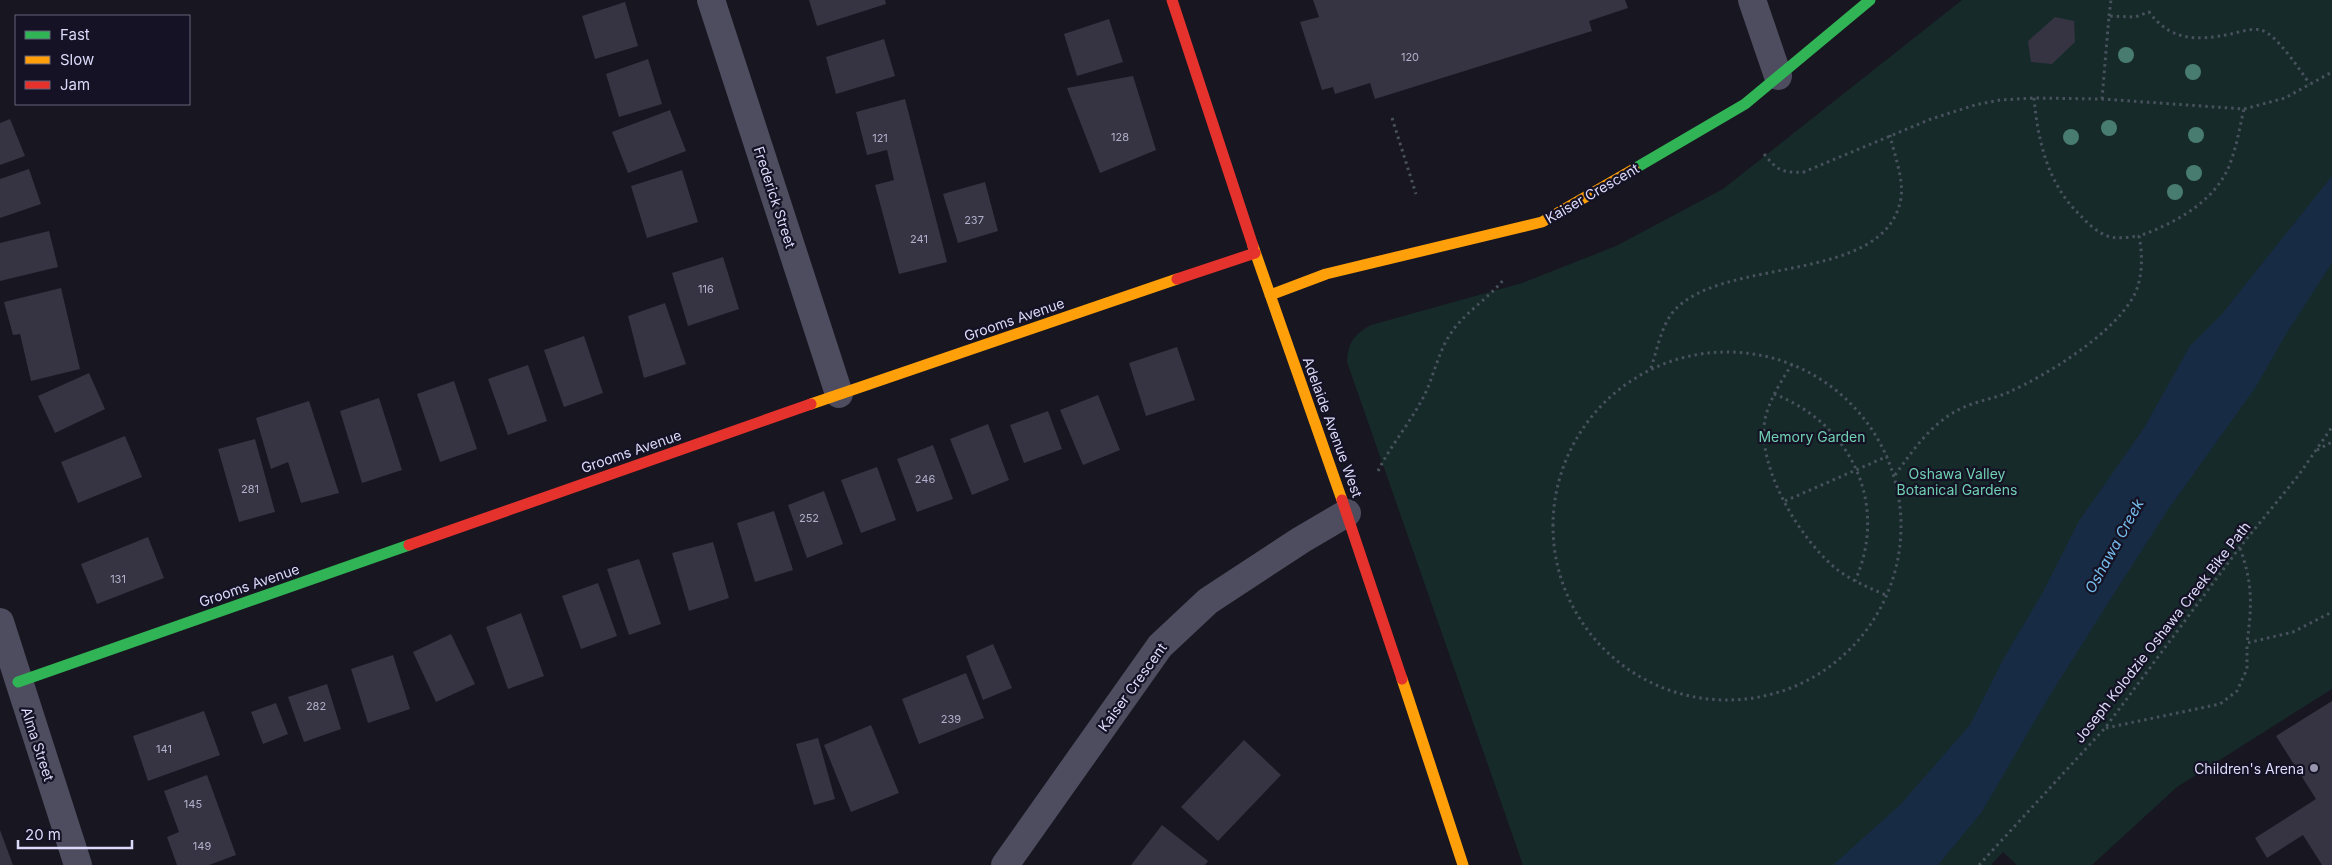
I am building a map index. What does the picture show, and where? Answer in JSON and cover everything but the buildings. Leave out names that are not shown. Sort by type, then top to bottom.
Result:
[{"type":"street","name":"Frederick Street","points":[[711,0],[839,394]]},
{"type":"street","name":"Adelaide Avenue West","points":[[1172,0],[1255,253],[1347,513],[1463,865]]},
{"type":"street","points":[[1752,0],[1778,76]]},
{"type":"street","name":"Kaiser Crescent","points":[[1270,295],[1326,274],[1542,222],[1745,104],[1870,0]]},
{"type":"street","name":"Grooms Avenue","points":[[18,682],[839,394],[1255,253]]},
{"type":"street","name":"Kaiser Crescent","points":[[1004,865],[1160,646],[1208,601],[1301,540],[1347,513]]},
{"type":"street","name":"Alma Street","points":[[0,622],[78,865]]},
{"type":"path","points":[[2102,99],[2110,0]]},
{"type":"path","points":[[2109,16],[2135,16],[2148,12],[2159,25],[2171,33],[2188,38],[2209,39],[2261,30],[2269,34],[2281,47],[2310,84]]},
{"type":"path","points":[[1764,154],[1777,169],[1804,172],[1890,135],[1975,105],[2000,100],[2034,98],[2102,99],[2244,109],[2285,98],[2332,72]]},
{"type":"path","points":[[2034,98],[2037,128],[2047,164],[2056,186],[2067,203],[2106,236],[2122,238],[2139,236],[2167,225],[2184,215],[2220,184],[2231,162],[2244,109]]},
{"type":"path","points":[[1392,118],[1416,194]]},
{"type":"path","points":[[1651,369],[1663,332],[1673,312],[1698,292],[1732,282],[1820,262],[1862,246],[1884,231],[1897,213],[1901,196],[1890,135]]},
{"type":"path","points":[[1895,475],[1922,437],[1961,408],[2008,392],[2064,361],[2113,323],[2133,298],[2140,276],[2142,252],[2139,236]]},
{"type":"path","points":[[1378,471],[1388,450],[1423,399],[1451,334],[1464,318],[1491,296],[1504,279]]},
{"type":"path","points":[[1716,352],[1742,352],[1792,364],[1821,380],[1844,397],[1869,422],[1888,456],[1895,475],[1900,533],[1897,565],[1886,595],[1869,626],[1835,660],[1813,676],[1760,696],[1727,700],[1695,698],[1663,687],[1630,672],[1612,658],[1589,632],[1568,598],[1560,572],[1552,513],[1562,469],[1582,428],[1612,394],[1651,369],[1685,356],[1716,352]]},
{"type":"path","points":[[1792,364],[1774,394],[1766,416],[1766,451],[1770,468],[1785,502],[1821,555],[1855,582],[1886,595]]},
{"type":"path","points":[[1774,394],[1793,401],[1830,430],[1857,470],[1869,514],[1867,548],[1864,562],[1855,582]]},
{"type":"path","name":"Joseph Kolodzie Oshawa Creek Bike Path","points":[[1979,865],[2105,728],[2240,547],[2298,476],[2332,426]]},
{"type":"path","points":[[2316,450],[2332,442]]},
{"type":"path","points":[[1785,502],[1888,456]]},
{"type":"path","points":[[2105,728],[2220,704],[2237,690],[2247,669],[2247,643],[2252,605],[2249,574],[2240,547]]},
{"type":"path","points":[[2247,643],[2293,632],[2332,612]]},
{"type":"green space","name":"Oshawa Valley Botanical Gardens","points":[[1962,0],[2332,0],[2332,689],[2177,787],[2092,865],[2017,865],[2003,852],[1991,865],[1523,865],[1347,362],[1353,340],[1360,332],[1371,325],[1522,283],[1616,246],[1723,189]]},
{"type":"water","name":"Oshawa Creek","points":[[2332,176],[2332,263],[2286,334],[2255,388],[2167,511],[2122,581],[2050,695],[1981,813],[1938,865],[1833,865],[1900,805],[1970,725],[2004,658],[2043,592],[2079,521],[2144,428],[2190,346],[2222,314]]},
{"type":"traffic: fast","points":[[1634,169],[1745,104],[1870,0]]},
{"type":"traffic: fast","points":[[18,682],[409,545]]},
{"type":"traffic: slow","points":[[1270,295],[1326,274],[1542,222],[1634,169]]},
{"type":"traffic: slow","points":[[1253,246],[1342,500]]},
{"type":"traffic: slow","points":[[811,404],[1177,279]]},
{"type":"traffic: slow","points":[[1402,679],[1463,865]]},
{"type":"traffic: jam","points":[[1172,0],[1253,246]]},
{"type":"traffic: jam","points":[[1177,279],[1255,253]]},
{"type":"traffic: jam","points":[[409,545],[811,404]]},
{"type":"traffic: jam","points":[[1342,500],[1402,679]]},
{"type":"place","name":"Children's Arena","points":[[2314,768]]},
{"type":"park label","name":"Memory Garden","points":[[1812,436]]}]
